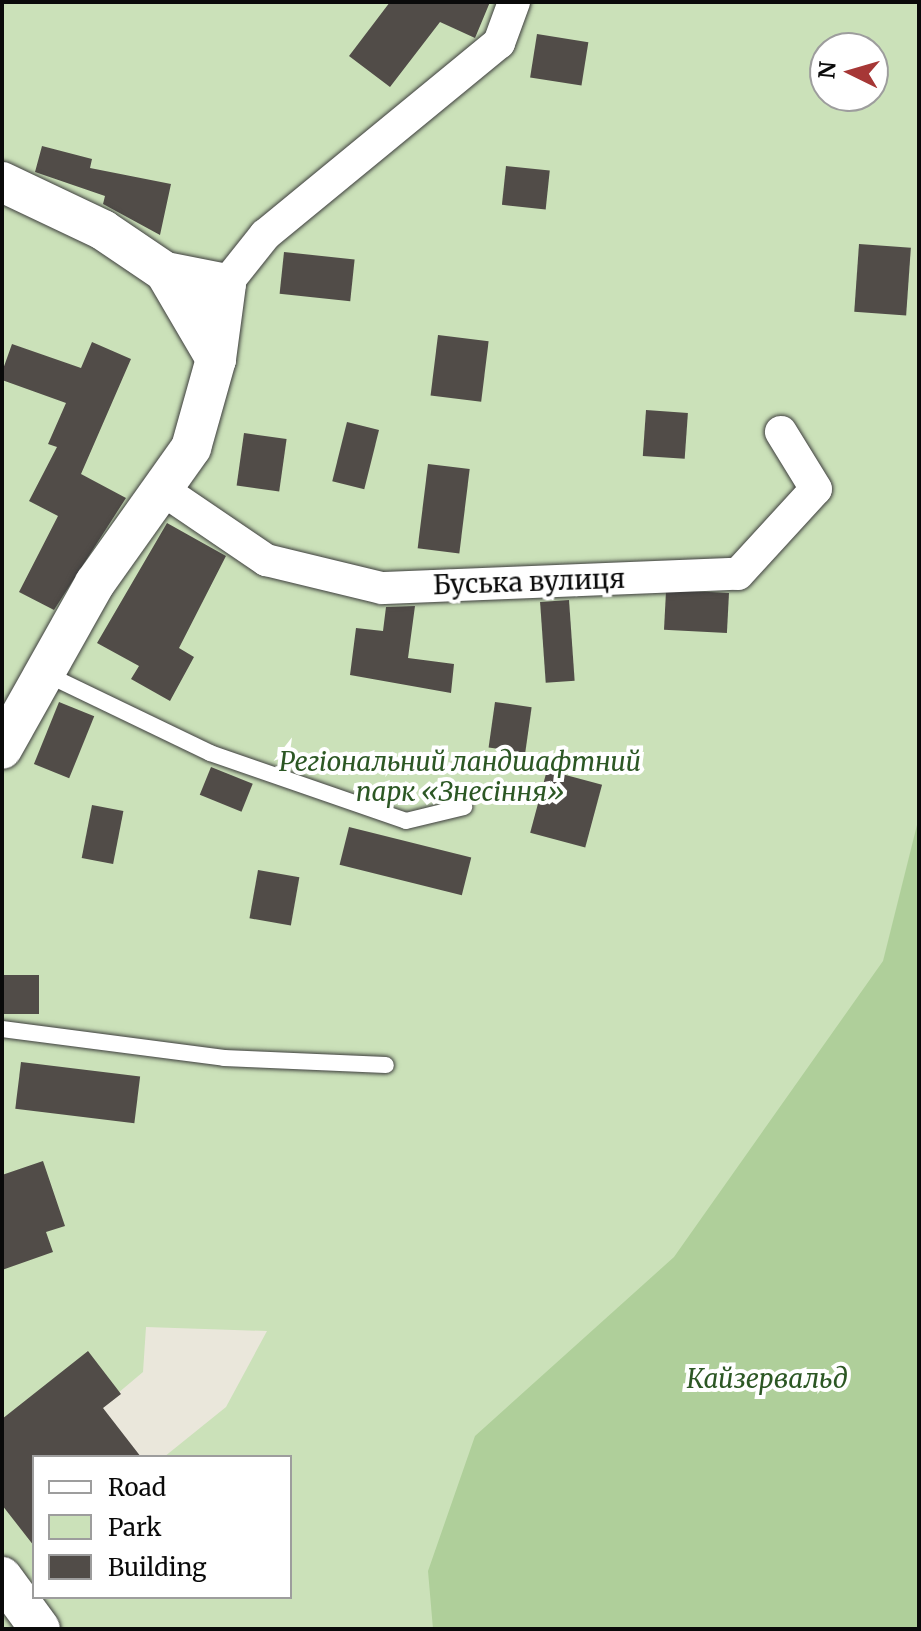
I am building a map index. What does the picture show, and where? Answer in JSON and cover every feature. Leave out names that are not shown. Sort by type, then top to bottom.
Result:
[{"type":"street","points":[[2,749],[43,673],[191,448],[216,359],[226,284],[265,235],[499,43],[514,2]]},
{"type":"street","points":[[2,182],[103,230],[165,272],[226,284]]},
{"type":"street","points":[[165,272],[216,359]]},
{"type":"street","name":"Буська вулиця","points":[[163,490],[266,560],[382,588],[738,574],[816,489],[781,432]]},
{"type":"street","points":[[2,1577],[40,1629]]},
{"type":"lane","points":[[43,673],[210,753],[406,821],[464,807]]},
{"type":"lane","points":[[2,1029],[224,1058],[386,1065]]},
{"type":"green space","name":"Регіональний ландшафтний парк «Знесіння»","points":[[2,2],[919,2],[919,1629],[2,1629]]},
{"type":"green space","name":"Кайзервальд","points":[[919,817],[919,1629],[433,1629],[428,1571],[475,1436],[674,1257],[883,961]]},
{"type":"shaded area","points":[[146,1327],[267,1331],[226,1407],[166,1455],[44,1455],[143,1372]]},
{"type":"building","points":[[390,2],[490,2],[475,38],[440,22],[390,87],[349,56]]},
{"type":"building","points":[[537,34],[588,42],[581,86],[530,77]]},
{"type":"building","points":[[42,146],[92,159],[90,168],[171,184],[160,235],[103,204],[105,196],[35,172]]},
{"type":"building","points":[[506,166],[550,171],[546,209],[502,205]]},
{"type":"building","points":[[859,244],[911,248],[906,315],[854,312]]},
{"type":"building","points":[[284,252],[355,259],[350,301],[280,294]]},
{"type":"building","points":[[438,335],[489,341],[481,402],[431,396]]},
{"type":"building","points":[[92,342],[131,359],[81,474],[126,498],[54,610],[19,592],[58,516],[29,501],[57,447],[48,444],[66,403],[2,380],[2,372],[12,344],[81,368]]},
{"type":"building","points":[[646,410],[688,413],[685,459],[643,456]]},
{"type":"building","points":[[347,422],[379,430],[364,489],[332,481]]},
{"type":"building","points":[[244,433],[287,439],[279,491],[237,485]]},
{"type":"building","points":[[428,464],[470,469],[459,553],[418,548]]},
{"type":"building","points":[[167,523],[226,556],[179,648],[194,657],[170,701],[131,679],[139,666],[97,643]]},
{"type":"building","points":[[666,590],[729,593],[727,633],[664,630]]},
{"type":"building","points":[[569,600],[575,681],[546,683],[540,602]]},
{"type":"building","points":[[415,606],[408,658],[454,664],[451,693],[350,675],[356,628],[383,631],[386,607]]},
{"type":"building","points":[[59,702],[94,716],[69,778],[34,764]]},
{"type":"building","points":[[495,702],[532,707],[525,753],[489,748]]},
{"type":"building","points":[[211,767],[253,784],[241,812],[200,795]]},
{"type":"building","points":[[547,770],[602,785],[585,848],[530,833]]},
{"type":"building","points":[[92,805],[123,811],[113,864],[82,858]]},
{"type":"building","points":[[349,827],[471,857],[462,895],[340,865]]},
{"type":"building","points":[[258,870],[299,877],[291,926],[249,918]]},
{"type":"building","points":[[2,975],[39,975],[39,1014],[2,1014]]},
{"type":"building","points":[[21,1062],[140,1077],[134,1123],[15,1109]]},
{"type":"building","points":[[43,1161],[65,1226],[46,1232],[53,1252],[2,1270],[2,1175]]},
{"type":"building","points":[[88,1351],[121,1394],[103,1408],[139,1455],[32,1455],[32,1543],[2,1505],[2,1419]]}]
